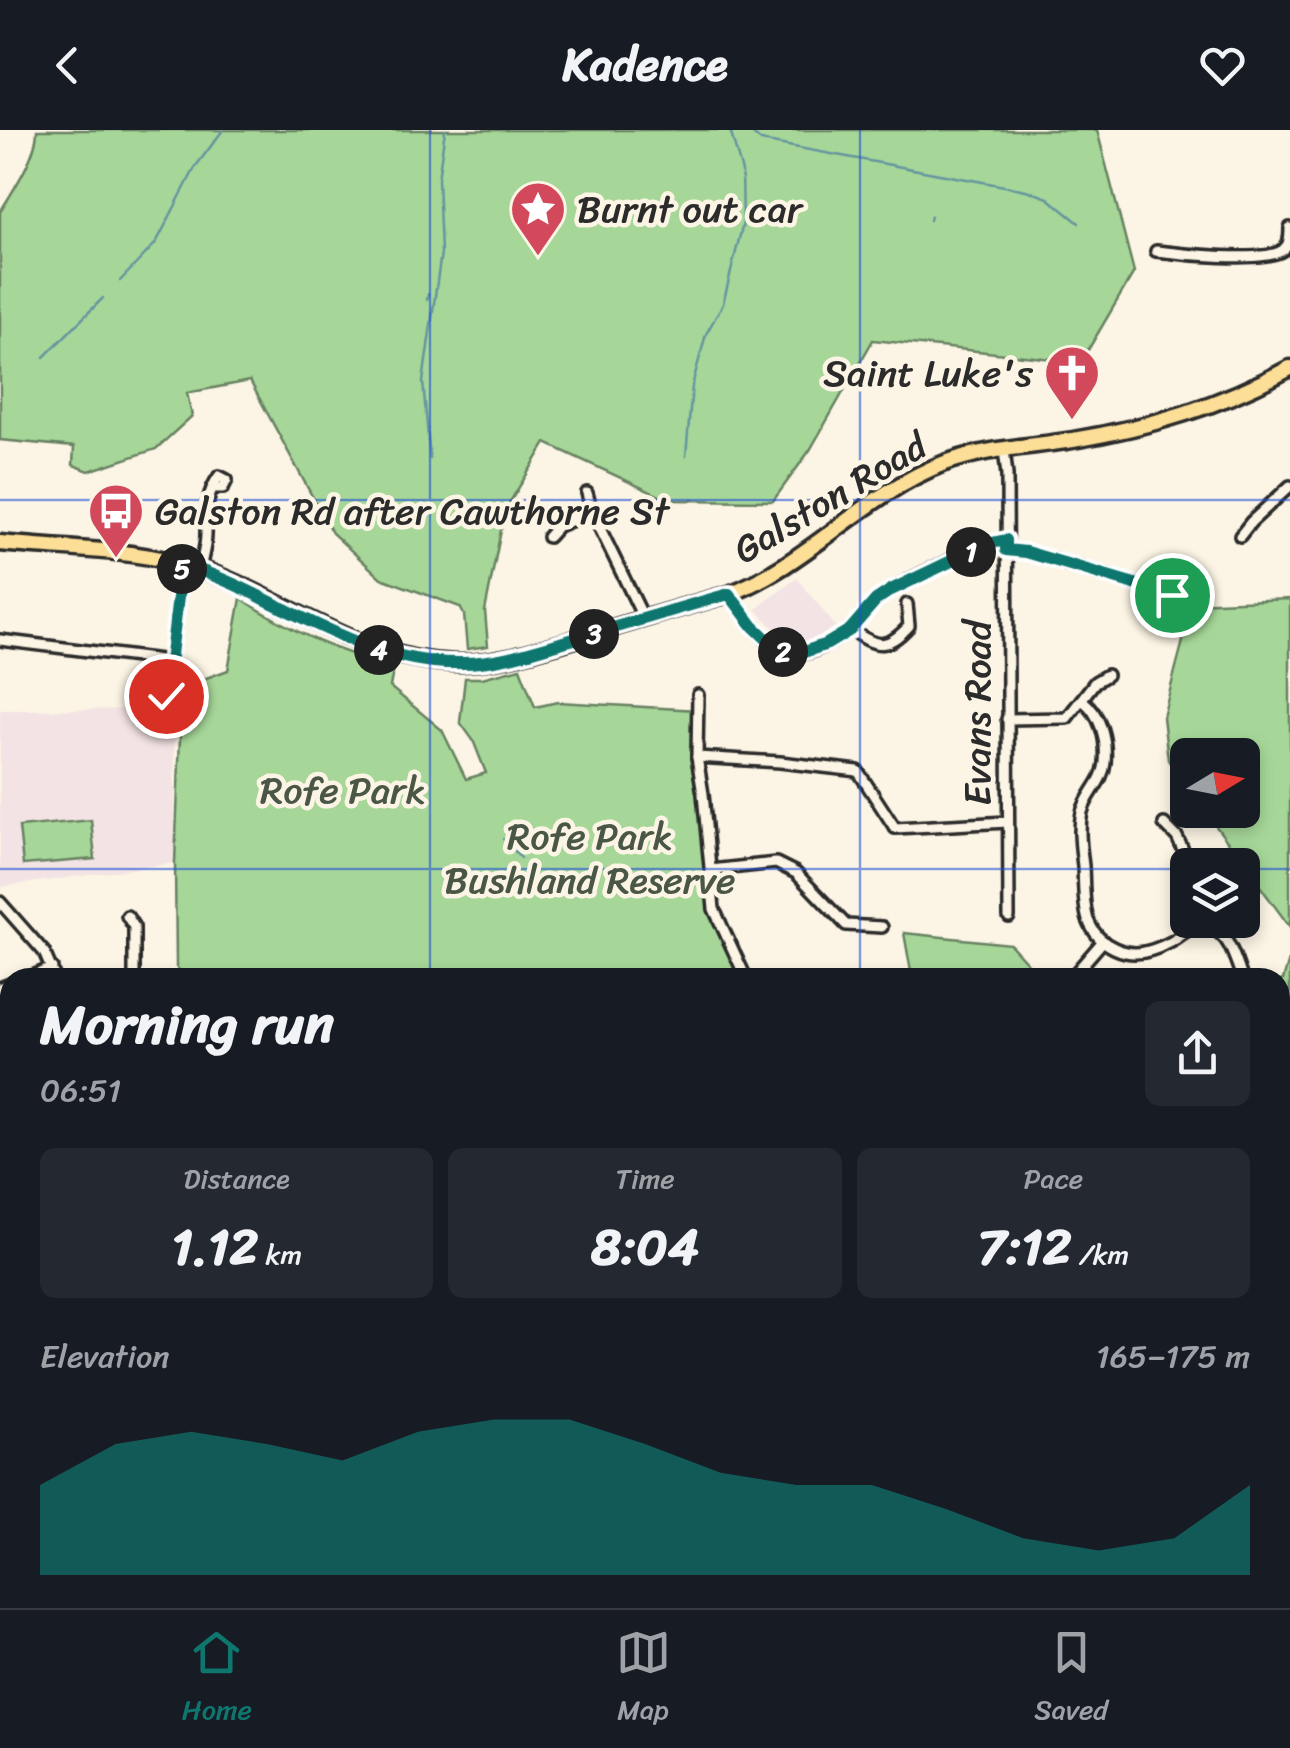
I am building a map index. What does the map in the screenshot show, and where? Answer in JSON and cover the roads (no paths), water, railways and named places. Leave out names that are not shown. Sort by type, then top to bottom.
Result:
[{"type":"main road","name":"Galston Road","points":[[0,544],[132,554],[182,564],[246,588],[364,645],[437,662],[494,660],[753,586],[894,490],[927,471],[973,454],[1162,422],[1209,407],[1290,368]]},
{"type":"street","points":[[1156,251],[1210,257],[1282,252],[1290,241],[1290,228]]},
{"type":"street","name":"Evans Road","points":[[1004,449],[1010,917]]},
{"type":"street","points":[[1240,536],[1290,486]]},
{"type":"street","points":[[200,570],[208,498],[213,488]]},
{"type":"street","points":[[588,493],[592,512],[644,620]]},
{"type":"street","points":[[548,536],[558,526],[592,512]]},
{"type":"street","points":[[729,594],[753,626],[778,650],[790,655],[827,644],[850,630],[876,600],[987,544],[1006,546],[1172,595]]},
{"type":"street","points":[[166,696],[182,564]]},
{"type":"street","points":[[850,630],[871,644],[890,642],[909,626],[907,604]]},
{"type":"street","points":[[0,640],[170,660]]},
{"type":"street","points":[[1007,720],[1065,719],[1095,682],[1107,676]]},
{"type":"street","points":[[698,695],[697,757],[714,909],[741,968]]},
{"type":"street","points":[[1082,700],[1094,712],[1104,740],[1104,768],[1085,805],[1080,834],[1087,915],[1095,932],[1124,952],[1147,952],[1178,938]]},
{"type":"street","points":[[697,757],[858,771],[895,828],[1008,822]]},
{"type":"street","points":[[1164,824],[1182,848]]},
{"type":"street","points":[[710,870],[776,864],[796,873],[846,925],[882,927]]},
{"type":"street","points":[[0,902],[44,952],[52,968]]},
{"type":"street","points":[[127,916],[134,927],[134,968]]},
{"type":"street","points":[[1226,938],[1238,968]]},
{"type":"street","points":[[1079,968],[1103,940]]},
{"type":"waterway","points":[[120,281],[156,243],[196,166],[223,130]]},
{"type":"waterway","points":[[430,459],[423,382],[441,253],[438,179],[445,130]]},
{"type":"waterway","points":[[686,456],[692,386],[706,334],[723,304],[743,223],[742,172],[730,130]]},
{"type":"waterway","points":[[748,130],[761,141],[1026,190],[1048,198],[1079,223]]},
{"type":"waterway","points":[[930,220],[931,216]]},
{"type":"waterway","points":[[427,300],[428,294]]},
{"type":"waterway","points":[[44,357],[103,298]]},
{"type":"waterway","points":[[503,839],[521,858]]},
{"type":"place","name":"Burnt out car","points":[[538,258]]},
{"type":"place","name":"Saint Luke's","points":[[1072,422]]},
{"type":"place","name":"Galston Rd after Cawthorne St","points":[[116,560]]},
{"type":"park label","name":"Rofe Park","points":[[343,790]]},
{"type":"park label","name":"Rofe Park Bushland Reserve","points":[[590,858]]}]
